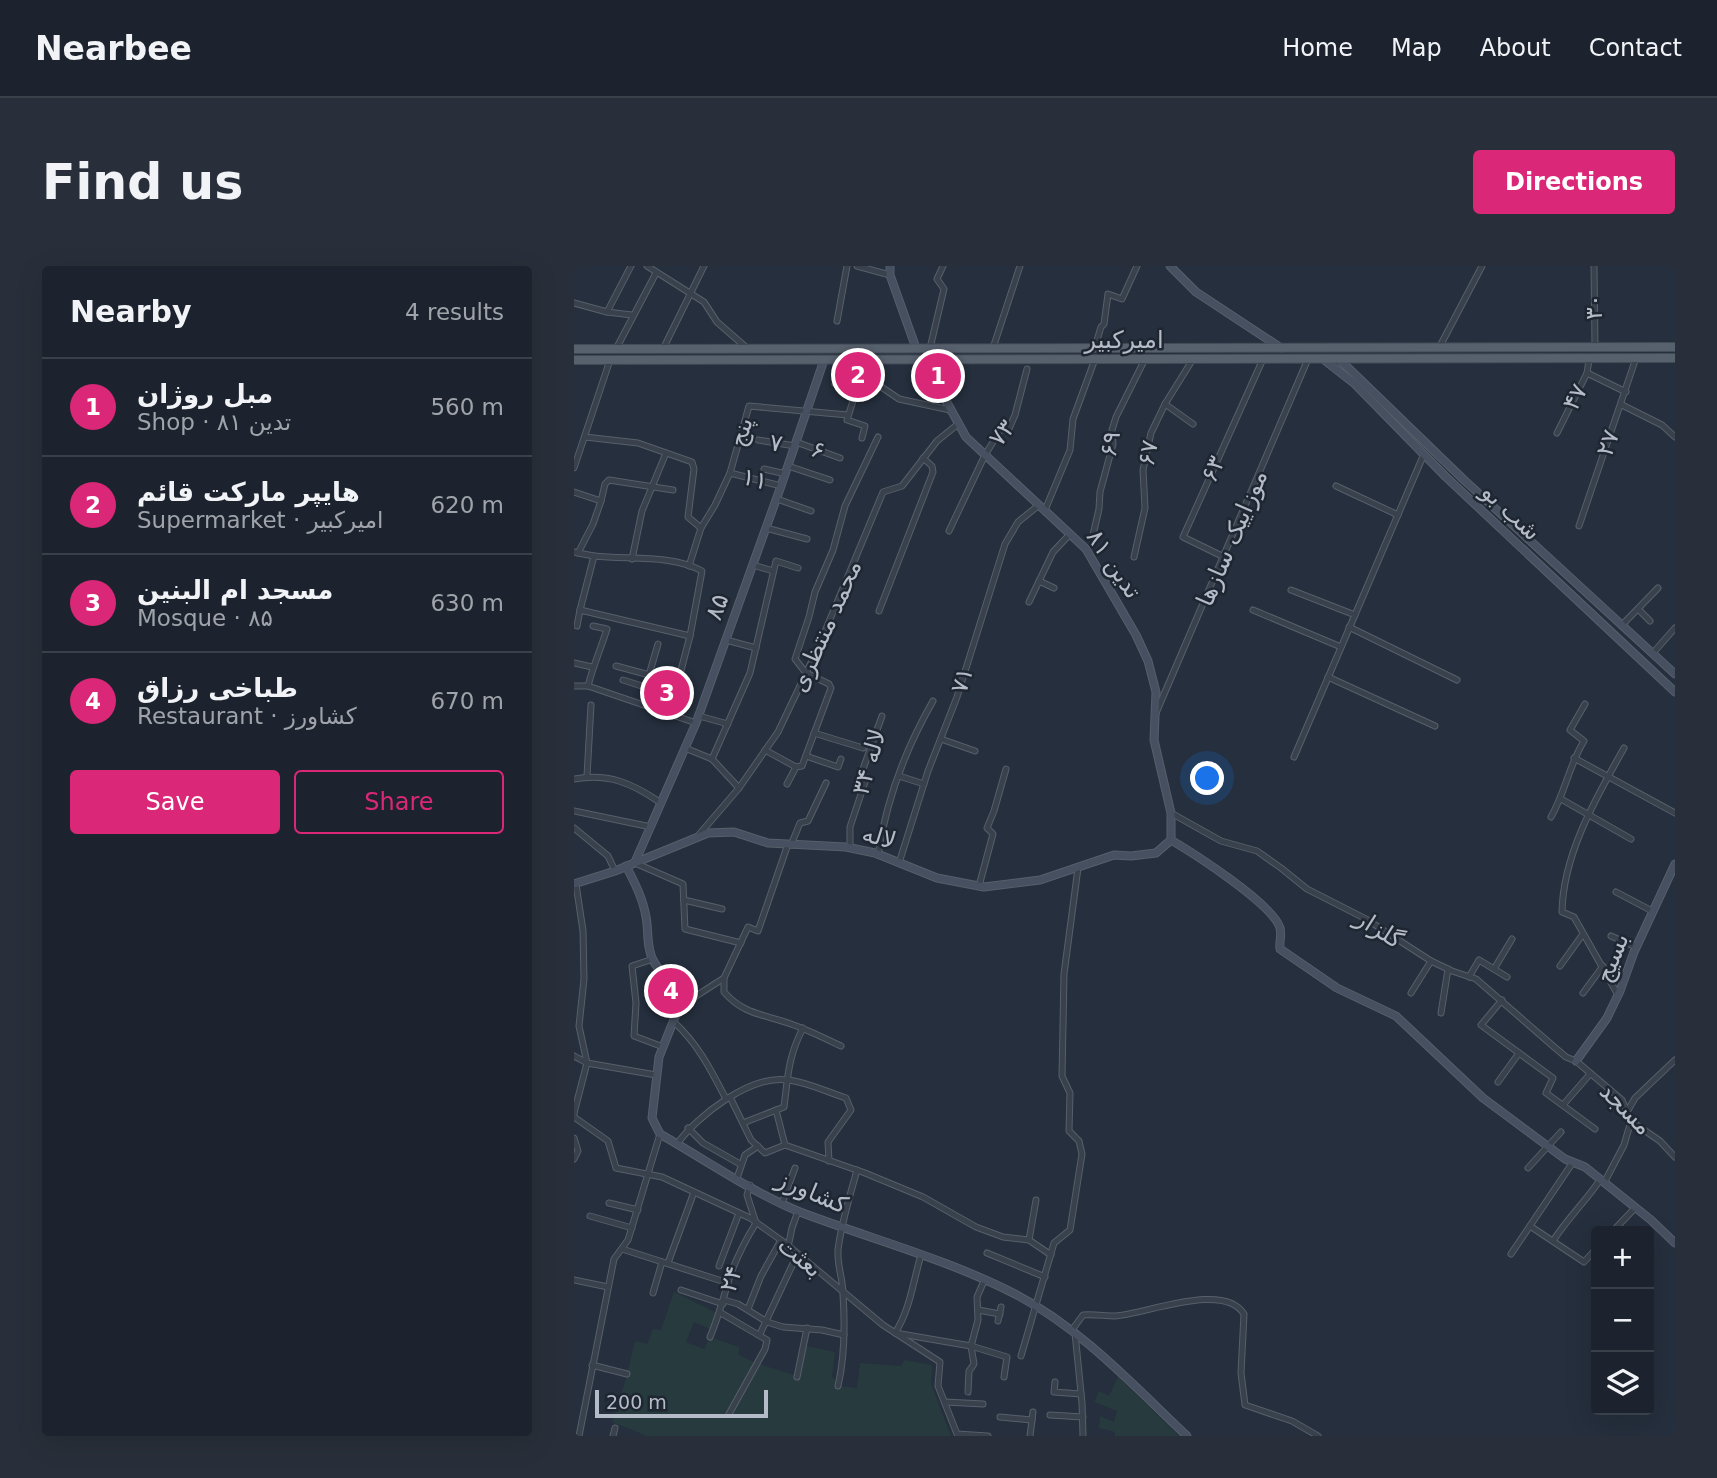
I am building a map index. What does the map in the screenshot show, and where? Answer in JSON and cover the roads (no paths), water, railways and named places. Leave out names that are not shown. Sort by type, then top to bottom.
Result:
[{"type":"main road","points":[[1218,348],[1219,359]]},
{"type":"main road","name":"امیرکبیر","points":[[574,349],[1675,348]]},
{"type":"main road","points":[[761,361],[762,349]]},
{"type":"main road","points":[[776,349],[776,361]]},
{"type":"main road","name":"امیرکبیر","points":[[574,360],[1675,358]]},
{"type":"street","points":[[607,312],[631,266]]},
{"type":"street","points":[[648,266],[704,302],[716,322],[748,349]]},
{"type":"street","points":[[663,349],[704,266]]},
{"type":"street","points":[[837,321],[846,266]]},
{"type":"street","points":[[857,266],[890,275]]},
{"type":"street","points":[[890,266],[890,275],[916,348]]},
{"type":"street","points":[[930,348],[944,289],[937,279],[943,266]]},
{"type":"street","points":[[993,348],[1020,266]]},
{"type":"street","points":[[1095,347],[1104,324],[1108,294],[1122,299],[1137,266]]},
{"type":"street","points":[[1170,266],[1196,292],[1281,348]]},
{"type":"street","points":[[1440,348],[1482,266]]},
{"type":"street","name":"۳۰","points":[[1594,266],[1595,347]]},
{"type":"street","points":[[616,349],[656,272]]},
{"type":"street","points":[[574,303],[607,312],[632,315]]},
{"type":"street","name":"۲۷","points":[[1579,526],[1636,358]]},
{"type":"street","name":"تدین ۸۱","points":[[923,359],[966,437],[1086,548],[1136,635],[1148,661],[1156,692],[1154,740],[1171,813],[1171,840]]},
{"type":"street","name":"۷۱","points":[[899,863],[924,784],[957,697],[1005,544],[1018,522],[1042,508],[1070,450],[1073,419],[1095,359]]},
{"type":"street","name":"۶۹","points":[[1093,535],[1100,492],[1113,444],[1112,430],[1145,359]]},
{"type":"street","name":"۶۷","points":[[1134,557],[1145,508],[1143,470],[1151,433],[1192,359]]},
{"type":"street","name":"۶۳","points":[[1224,557],[1183,537],[1263,359]]},
{"type":"street","name":"موزاییک سازها","points":[[1155,717],[1308,359]]},
{"type":"street","name":"شب بو","points":[[1323,359],[1355,384],[1424,454],[1675,692]]},
{"type":"street","name":"شب بو","points":[[1339,359],[1463,479],[1675,674]]},
{"type":"street","points":[[574,468],[610,360]]},
{"type":"street","name":"۸۵","points":[[635,863],[697,719],[824,360]]},
{"type":"street","points":[[837,360],[841,375],[835,384],[856,391],[847,420],[865,426],[862,438]]},
{"type":"street","name":"۴۷","points":[[1557,433],[1587,373],[1589,360]]},
{"type":"street","name":"۷۳","points":[[985,455],[1001,429],[1008,431],[1027,369]]},
{"type":"street","points":[[1587,373],[1626,392]]},
{"type":"street","points":[[841,375],[877,384],[899,399],[950,410]]},
{"type":"street","points":[[1165,404],[1192,424]]},
{"type":"street","points":[[1622,405],[1662,425],[1675,437]]},
{"type":"street","name":"پنج","points":[[730,472],[749,406],[806,412]]},
{"type":"street","points":[[806,412],[848,415]]},
{"type":"street","name":"محمد منتظری","points":[[697,838],[739,788],[778,732],[880,498],[888,490],[902,486],[937,441],[958,424]]},
{"type":"street","points":[[584,437],[638,443],[692,462],[694,466],[688,517],[701,528]]},
{"type":"street","points":[[765,750],[796,767],[802,766],[806,756],[831,686],[806,673],[795,659],[815,592],[833,550],[845,506],[877,437]]},
{"type":"street","name":"۷","points":[[758,440],[796,444]]},
{"type":"street","name":"۶","points":[[796,444],[840,458]]},
{"type":"street","points":[[632,559],[642,511],[666,453]]},
{"type":"street","points":[[1294,757],[1424,454]]},
{"type":"street","points":[[949,531],[985,455]]},
{"type":"street","points":[[879,611],[933,472],[932,466],[923,458]]},
{"type":"street","points":[[764,469],[787,470],[830,480]]},
{"type":"street","points":[[689,566],[701,528],[715,506],[730,472]]},
{"type":"street","name":"۱۱","points":[[730,472],[781,486]]},
{"type":"street","points":[[673,490],[606,481],[593,524],[576,552],[594,556],[665,560],[700,569],[702,574],[690,636],[673,701],[676,716]]},
{"type":"street","points":[[1336,486],[1398,515]]},
{"type":"street","points":[[574,492],[601,501]]},
{"type":"street","points":[[777,499],[811,511]]},
{"type":"street","points":[[766,528],[807,539]]},
{"type":"street","points":[[1029,603],[1053,552],[1070,534]]},
{"type":"street","points":[[576,626],[594,556]]},
{"type":"street","points":[[712,759],[750,673],[776,561],[798,568]]},
{"type":"street","points":[[753,565],[774,571]]},
{"type":"street","points":[[1039,581],[1055,588]]},
{"type":"street","points":[[1622,625],[1658,588]]},
{"type":"street","points":[[1290,590],[1355,615]]},
{"type":"street","points":[[1638,609],[1650,621]]},
{"type":"street","points":[[580,610],[690,636]]},
{"type":"street","points":[[1253,610],[1341,647]]},
{"type":"street","points":[[588,686],[592,667],[599,656],[607,629],[593,626]]},
{"type":"street","points":[[1349,628],[1457,680]]},
{"type":"street","points":[[1653,653],[1675,628]]},
{"type":"street","points":[[726,640],[756,648]]},
{"type":"street","points":[[649,675],[657,644]]},
{"type":"street","points":[[574,663],[592,667]]},
{"type":"street","points":[[616,666],[657,677],[677,678]]},
{"type":"street","points":[[651,708],[657,677]]},
{"type":"street","points":[[1328,677],[1435,726]]},
{"type":"street","points":[[623,680],[654,690]]},
{"type":"street","points":[[574,686],[588,686],[676,716],[728,724]]},
{"type":"street","points":[[878,855],[884,819],[911,742],[933,701]]},
{"type":"street","points":[[1551,817],[1561,799],[1574,758],[1584,741],[1570,730],[1585,704]]},
{"type":"street","points":[[587,776],[591,705]]},
{"type":"street","name":"لاله ۳۴","points":[[850,848],[850,827],[864,782],[863,769],[882,716]]},
{"type":"street","points":[[814,733],[863,748]]},
{"type":"street","points":[[941,739],[975,751]]},
{"type":"street","points":[[685,748],[712,759],[739,788]]},
{"type":"street","points":[[1618,995],[1574,917],[1562,912],[1562,902],[1571,857],[1608,776],[1624,748]]},
{"type":"street","points":[[806,756],[838,767],[841,759]]},
{"type":"street","points":[[1574,758],[1675,813]]},
{"type":"street","points":[[787,784],[796,767]]},
{"type":"street","points":[[979,886],[993,834],[987,828],[1006,769]]},
{"type":"street","points":[[574,779],[587,776],[615,779],[645,792],[661,803]]},
{"type":"street","points":[[899,776],[924,784]]},
{"type":"street","points":[[826,783],[808,821],[800,823],[790,844],[758,931],[748,927],[724,978],[724,992],[747,1012],[803,1028],[841,1046]]},
{"type":"street","points":[[1561,799],[1631,839]]},
{"type":"street","points":[[574,811],[650,827]]},
{"type":"street","name":"گلزار","points":[[1171,813],[1221,841],[1257,851],[1282,867],[1307,889],[1366,919],[1431,961],[1476,979],[1566,1057],[1576,1061]]},
{"type":"street","points":[[574,828],[608,856],[615,871]]},
{"type":"street","name":"لاله","points":[[575,884],[615,871],[708,833],[734,832],[768,843],[850,848],[878,855],[937,878],[979,886],[1040,880],[1114,855],[1156,853],[1171,840]]},
{"type":"street","points":[[1171,840],[1213,866],[1273,917],[1280,928],[1280,949],[1337,988],[1396,1016],[1483,1098],[1549,1146],[1585,1167],[1675,1243]]},
{"type":"street","points":[[635,863],[681,881],[684,887],[685,929],[741,943]]},
{"type":"street","name":"بسیج","points":[[1576,1061],[1607,1018],[1636,947],[1675,864]]},
{"type":"street","points":[[579,1436],[614,1259],[628,1240],[660,1135],[652,1118],[656,1075],[659,1057],[679,1007],[670,981],[653,960],[646,937],[647,918],[639,891],[626,866]]},
{"type":"street","points":[[1021,1356],[1054,1243],[1070,1230],[1082,1154],[1079,1141],[1069,1131],[1070,1093],[1062,1076],[1064,974],[1078,868]]},
{"type":"street","points":[[574,1115],[587,1063],[577,1027],[584,979],[583,931],[575,884]]},
{"type":"street","points":[[1616,892],[1652,911]]},
{"type":"street","points":[[684,900],[722,909]]},
{"type":"street","points":[[1560,966],[1583,934]]},
{"type":"street","points":[[1611,936],[1636,947]]},
{"type":"street","points":[[1494,969],[1512,939]]},
{"type":"street","points":[[653,960],[632,966],[636,1003],[634,1036],[663,1047]]},
{"type":"street","points":[[1469,977],[1479,960],[1507,977]]},
{"type":"street","points":[[1411,993],[1431,961]]},
{"type":"street","points":[[1583,993],[1603,966]]},
{"type":"street","points":[[1441,1013],[1448,969]]},
{"type":"street","points":[[679,1007],[724,978]]},
{"type":"street","points":[[1502,1000],[1481,1025],[1553,1078],[1546,1093],[1595,1129]]},
{"type":"street","points":[[674,1022],[690,1037],[706,1059],[751,1140],[765,1153],[785,1145],[857,1170],[923,1197],[976,1227],[1003,1237],[1029,1240],[1051,1255]]},
{"type":"street","points":[[743,1123],[784,1107],[785,1079],[794,1045],[803,1028]]},
{"type":"street","points":[[1498,1082],[1519,1053]]},
{"type":"street","points":[[574,1056],[587,1063],[656,1075]]},
{"type":"street","points":[[1627,1112],[1635,1098],[1675,1060]]},
{"type":"street","name":"مسجد","points":[[1576,1061],[1622,1100],[1631,1121],[1660,1142],[1675,1157]]},
{"type":"street","points":[[1563,1105],[1590,1074]]},
{"type":"street","points":[[677,1144],[688,1128],[728,1098],[755,1084],[785,1079],[846,1098],[851,1110],[828,1142],[829,1161]]},
{"type":"street","points":[[776,1110],[785,1145]]},
{"type":"street","name":"بعثت","points":[[574,1115],[608,1141],[616,1168],[662,1177],[756,1223],[781,1240],[895,1333],[940,1362],[938,1386],[945,1402]]},
{"type":"street","points":[[1553,1241],[1566,1220],[1602,1181],[1624,1145],[1631,1121]]},
{"type":"street","points":[[688,1128],[703,1143],[740,1164]]},
{"type":"street","points":[[1528,1168],[1561,1132]]},
{"type":"street","name":"کشاورز","points":[[660,1135],[798,1211],[921,1255],[1014,1294],[1074,1332],[1136,1385],[1187,1436]]},
{"type":"street","points":[[574,1138],[578,1151],[574,1159]]},
{"type":"street","points":[[737,1178],[745,1155],[758,1146]]},
{"type":"street","points":[[1511,1254],[1573,1162]]},
{"type":"street","points":[[782,1203],[795,1168]]},
{"type":"street","points":[[838,1386],[843,1365],[844,1292],[838,1273],[838,1262],[843,1227],[857,1170]]},
{"type":"street","points":[[750,1185],[747,1195],[756,1223]]},
{"type":"street","points":[[653,1293],[694,1192]]},
{"type":"street","points":[[1029,1240],[1036,1200]]},
{"type":"street","points":[[609,1203],[638,1210]]},
{"type":"street","points":[[1618,1226],[1635,1208]]},
{"type":"street","points":[[789,1247],[798,1211]]},
{"type":"street","points":[[719,1266],[739,1213]]},
{"type":"street","points":[[590,1216],[632,1227]]},
{"type":"street","name":"۲۴","points":[[710,1337],[721,1313],[728,1283],[742,1246],[756,1223]]},
{"type":"street","points":[[1530,1226],[1584,1262],[1591,1254]]},
{"type":"street","points":[[748,1309],[761,1276],[781,1240]]},
{"type":"street","points":[[622,1248],[728,1283]]},
{"type":"street","points":[[987,1254],[1045,1277]]},
{"type":"street","points":[[760,1334],[797,1255]]},
{"type":"street","points":[[921,1255],[908,1298],[906,1315],[895,1333],[971,1346],[1007,1357],[1004,1377]]},
{"type":"street","points":[[574,1280],[608,1287]]},
{"type":"street","points":[[968,1392],[969,1371],[974,1364],[971,1346],[978,1320],[976,1297],[984,1281]]},
{"type":"street","points":[[681,1290],[748,1309],[767,1322],[783,1327],[807,1328],[844,1335]]},
{"type":"street","points":[[1083,1436],[1082,1394],[1074,1332],[1083,1315],[1114,1316],[1214,1298],[1231,1302],[1244,1314],[1241,1373],[1245,1405],[1292,1421],[1318,1436]]},
{"type":"street","points":[[978,1310],[999,1318],[1001,1307]]},
{"type":"street","points":[[721,1313],[767,1340],[765,1349],[729,1413]]},
{"type":"street","points":[[797,1377],[807,1328]]},
{"type":"street","points":[[592,1365],[627,1374]]},
{"type":"street","points":[[1055,1382],[1054,1392],[1082,1394]]},
{"type":"street","points":[[983,1404],[945,1402],[957,1434],[988,1436]]},
{"type":"street","points":[[1030,1436],[1033,1412]]},
{"type":"street","points":[[1050,1415],[1083,1417]]},
{"type":"street","points":[[1000,1417],[1032,1420]]},
{"type":"street","points":[[613,1436],[615,1428]]},
{"type":"place","name":"هایپر مارکت قائم","points":[[858,375]]},
{"type":"place","name":"مبل روژان","points":[[938,376]]},
{"type":"place","name":"مسجد ام البنین","points":[[667,693]]},
{"type":"place","name":"طباخی رزاق","points":[[671,991]]}]
